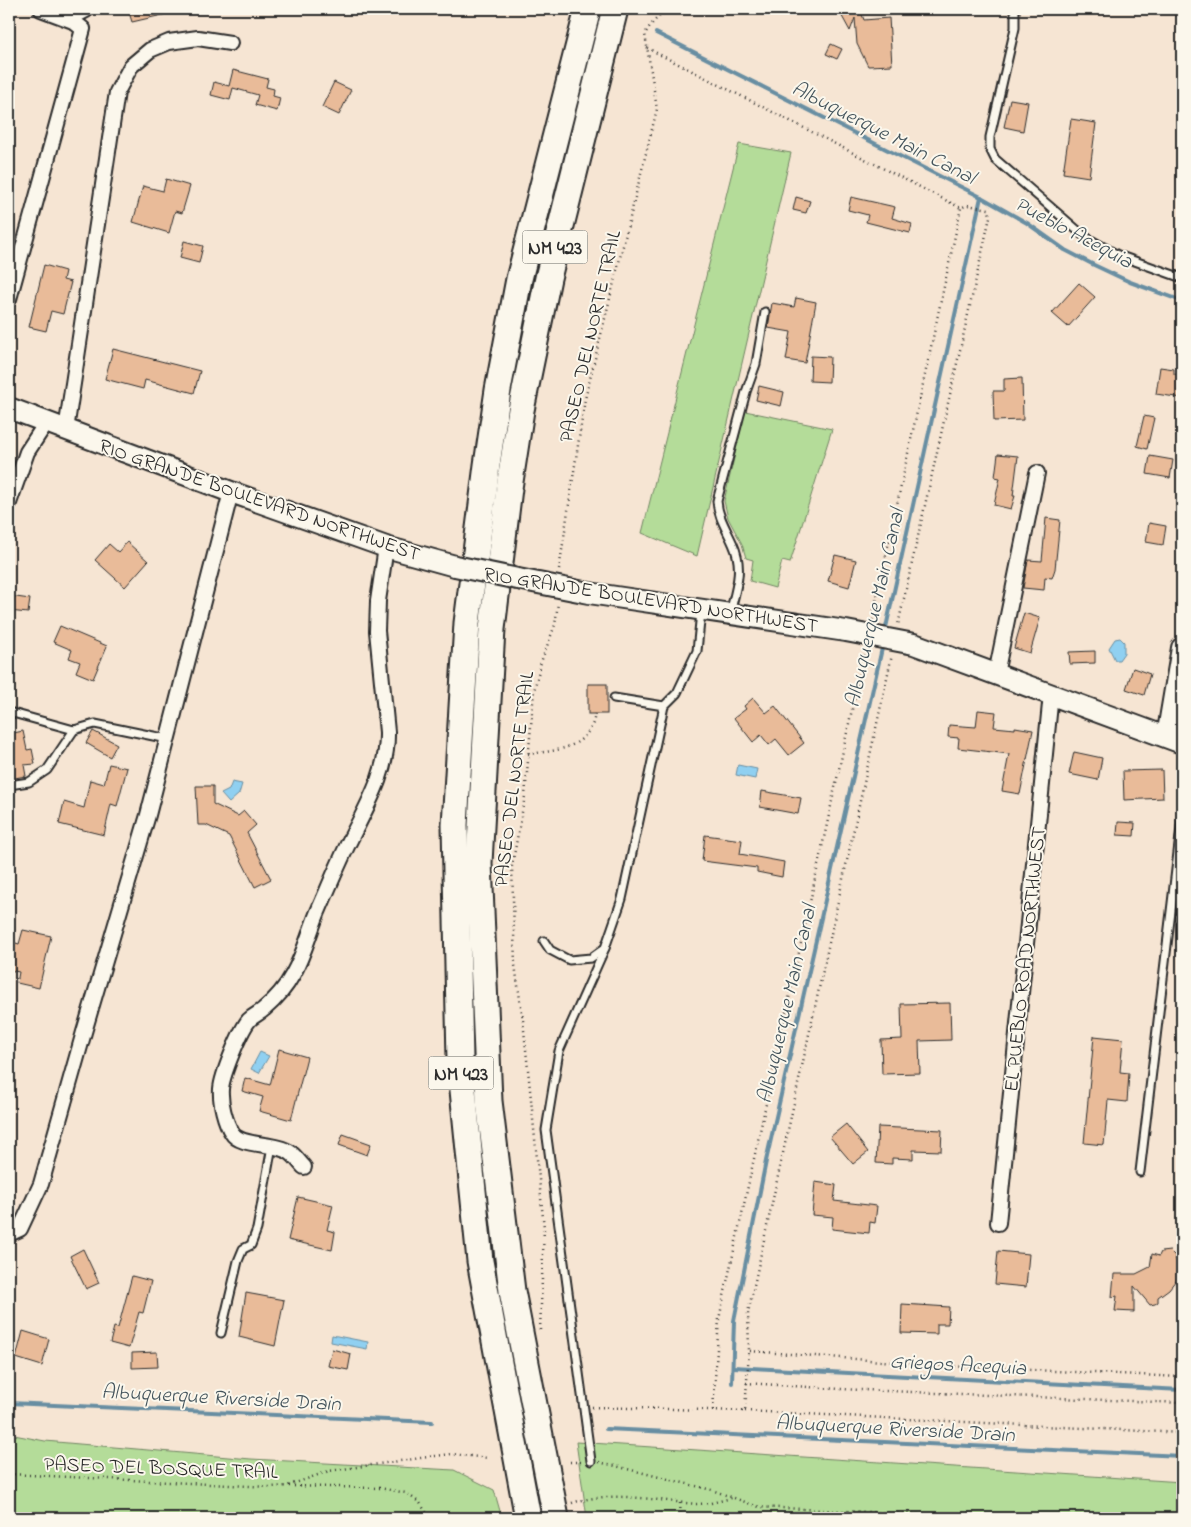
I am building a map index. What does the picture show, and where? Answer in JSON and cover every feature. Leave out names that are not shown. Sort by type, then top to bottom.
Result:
[{"type":"highway","name":"NM 423","points":[[528,1518],[480,1261],[460,1060],[455,825],[467,623],[498,390],[519,279],[588,9]]},
{"type":"highway","name":"NM 423","points":[[567,1510],[512,1291],[489,1101],[479,862],[492,629],[509,488],[521,410],[548,278],[616,9]]},
{"type":"street","points":[[9,299],[83,29],[73,20],[41,9]]},
{"type":"street","points":[[66,430],[117,92],[131,66],[156,47],[169,42],[198,38],[230,43]]},
{"type":"street","name":"RIO GRANDE BOULEVARD NORTHWEST","points":[[9,408],[231,492],[386,547],[455,566],[558,588],[730,613],[914,644],[1175,740]]},
{"type":"street","points":[[9,503],[26,452],[46,423]]},
{"type":"street","points":[[996,674],[1036,474]]},
{"type":"street","points":[[9,1234],[20,1229],[41,1184],[148,815],[231,492]]},
{"type":"street","points":[[304,1167],[290,1153],[272,1146],[237,1140],[232,1134],[227,1121],[221,1090],[242,1030],[250,1019],[284,988],[295,971],[315,917],[350,840],[373,796],[385,762],[388,747],[377,631],[378,601],[386,547]]},
{"type":"street","points":[[1175,740],[1182,648]]},
{"type":"street","name":"EL PUEBLO ROAD NORTHWEST","points":[[998,1223],[1051,694]]},
{"type":"lane","points":[[73,20],[88,13],[89,9]]},
{"type":"lane","points":[[1015,9],[1015,28],[990,136],[990,149],[995,159],[1084,236],[1118,256],[1182,278]]},
{"type":"lane","points":[[730,613],[738,582],[739,564],[733,544],[721,518],[717,500],[746,392],[756,364],[765,312]]},
{"type":"lane","points":[[591,1461],[546,1130],[559,1051],[605,948],[622,899],[664,706],[677,692],[697,651],[702,609]]},
{"type":"lane","points":[[614,698],[664,706]]},
{"type":"lane","points":[[9,712],[74,730],[95,724],[168,739]]},
{"type":"lane","points":[[9,785],[29,782],[47,770],[74,730]]},
{"type":"lane","points":[[1140,1172],[1182,819]]},
{"type":"lane","points":[[544,941],[550,950],[569,960],[591,958],[605,948]]},
{"type":"lane","points":[[221,1332],[238,1261],[243,1249],[251,1244],[257,1228],[272,1146]]},
{"type":"path","name":"PASEO DEL NORTE TRAIL","points":[[540,1336],[539,1314],[544,1228],[523,1020],[514,965],[512,866],[525,796],[534,691],[541,662],[555,625],[558,606],[560,560],[585,399],[657,109],[646,34],[651,24],[660,14],[675,9]]},
{"type":"path","points":[[647,48],[961,208]]},
{"type":"path","points":[[713,1410],[719,1319],[883,638],[990,217],[989,210],[967,205],[961,208]]},
{"type":"path","points":[[745,1411],[749,1351],[748,1313],[883,638],[961,208]]},
{"type":"path","points":[[528,754],[570,747],[590,729],[595,714]]},
{"type":"path","points":[[749,1351],[947,1366],[1182,1377]]},
{"type":"path","points":[[746,1383],[839,1389],[1182,1402]]},
{"type":"path","points":[[583,1406],[745,1411],[1182,1433]]},
{"type":"path","name":"PASEO DEL BOSQUE TRAIL","points":[[9,1474],[255,1487],[287,1486],[330,1471],[387,1463],[452,1454],[488,1458]]},
{"type":"path","points":[[570,1462],[604,1462],[694,1485],[759,1507],[996,1518]]},
{"type":"path","points":[[287,1486],[380,1488],[406,1493],[420,1503],[430,1518]]},
{"type":"path","points":[[567,1510],[589,1497],[680,1503],[711,1503],[733,1498]]},
{"type":"path","points":[[680,1503],[682,1518]]},
{"type":"green space","points":[[739,144],[791,153],[697,556],[642,533]]},
{"type":"green space","points":[[745,411],[832,429],[790,563],[782,561],[775,588],[750,581],[753,560],[746,558],[742,544],[728,518],[724,501]]},
{"type":"green space","points":[[9,1434],[45,1441],[251,1459],[454,1470],[494,1490],[502,1518],[9,1518]]},
{"type":"green space","points":[[576,1442],[1182,1482],[1182,1518],[587,1518]]},
{"type":"water","points":[[1120,638],[1124,642],[1124,653],[1119,660],[1115,660],[1109,648],[1115,639]]},
{"type":"water","points":[[738,765],[757,769],[755,779],[736,775]]},
{"type":"water","points":[[232,782],[242,784],[239,794],[229,803],[221,794],[229,790]]},
{"type":"water","points":[[260,1052],[269,1056],[259,1073],[251,1069]]},
{"type":"water","points":[[332,1335],[368,1342],[367,1349],[331,1342]]},
{"type":"building","points":[[128,9],[171,9],[171,13],[132,22]]},
{"type":"building","points":[[838,9],[860,9],[864,20],[889,18],[892,65],[868,66],[857,44],[855,18],[850,31]]},
{"type":"building","points":[[831,44],[842,49],[837,59],[826,54]]},
{"type":"building","points":[[233,70],[268,79],[266,87],[274,89],[273,96],[280,98],[277,111],[255,105],[258,95],[233,88],[230,100],[211,95],[214,82],[229,86]]},
{"type":"building","points":[[334,82],[351,90],[339,115],[322,107]]},
{"type":"building","points":[[1010,99],[1028,102],[1023,131],[1004,127]]},
{"type":"building","points":[[1071,119],[1096,123],[1089,177],[1063,173]]},
{"type":"building","points":[[166,179],[190,186],[182,213],[175,211],[169,233],[133,222],[143,186],[163,191]]},
{"type":"building","points":[[796,197],[810,201],[806,213],[793,210]]},
{"type":"building","points":[[851,197],[895,207],[892,218],[912,224],[910,233],[866,222],[868,215],[848,210]]},
{"type":"building","points":[[184,241],[203,246],[199,263],[180,258]]},
{"type":"building","points":[[44,265],[65,271],[63,280],[71,282],[63,314],[51,311],[46,331],[29,327]]},
{"type":"building","points":[[1079,283],[1095,297],[1068,327],[1052,313]]},
{"type":"building","points":[[796,298],[816,302],[805,363],[786,360],[791,332],[768,328],[772,303],[794,307]]},
{"type":"building","points":[[113,349],[200,371],[194,393],[145,380],[143,389],[105,379]]},
{"type":"building","points":[[811,356],[830,357],[829,382],[810,381]]},
{"type":"building","points":[[1160,367],[1174,369],[1174,374],[1182,375],[1182,398],[1156,394]]},
{"type":"building","points":[[1022,378],[1023,420],[994,421],[993,391],[1004,391],[1004,379]]},
{"type":"building","points":[[759,386],[784,392],[781,406],[756,400]]},
{"type":"building","points":[[1144,416],[1154,418],[1147,449],[1137,446]]},
{"type":"building","points":[[998,454],[1018,456],[1013,496],[1015,496],[1011,509],[994,505],[1000,478],[995,477]]},
{"type":"building","points":[[1150,456],[1173,460],[1170,478],[1147,474]]},
{"type":"building","points":[[1046,518],[1060,520],[1055,569],[1052,578],[1045,577],[1044,590],[1023,588],[1028,560],[1042,561]]},
{"type":"building","points":[[1149,523],[1166,526],[1163,545],[1146,542]]},
{"type":"building","points":[[127,542],[148,561],[125,587],[95,560],[109,544],[118,552]]},
{"type":"building","points":[[835,555],[856,560],[849,587],[828,581]]},
{"type":"building","points":[[9,596],[30,599],[28,613],[9,611]]},
{"type":"building","points":[[1024,613],[1040,618],[1030,653],[1014,648]]},
{"type":"building","points":[[60,626],[107,646],[93,679],[76,672],[80,662],[69,658],[72,650],[53,642]]},
{"type":"building","points":[[1095,651],[1095,663],[1070,664],[1069,652]]},
{"type":"building","points":[[1133,668],[1150,674],[1144,695],[1126,689]]},
{"type":"building","points":[[588,684],[607,684],[607,714],[588,714]]},
{"type":"building","points":[[753,698],[766,713],[775,706],[804,743],[789,755],[776,739],[769,745],[761,735],[753,742],[734,718],[746,709],[744,706]]},
{"type":"building","points":[[978,710],[996,712],[994,727],[1015,729],[1015,727],[1033,730],[1020,794],[1002,791],[1009,754],[958,748],[959,738],[948,737],[949,725],[976,727]]},
{"type":"building","points":[[23,731],[27,750],[32,749],[35,764],[24,765],[26,776],[9,779],[9,734]]},
{"type":"building","points":[[93,731],[117,744],[110,757],[86,743]]},
{"type":"building","points":[[1074,752],[1102,758],[1098,780],[1069,774]]},
{"type":"building","points":[[109,764],[127,768],[117,806],[111,804],[104,835],[59,824],[64,802],[84,808],[90,780],[104,784]]},
{"type":"building","points":[[1162,770],[1163,798],[1124,800],[1123,771]]},
{"type":"building","points":[[196,786],[213,786],[213,804],[238,816],[244,811],[256,825],[247,833],[271,879],[255,887],[229,836],[206,825],[198,825]]},
{"type":"building","points":[[762,791],[801,798],[798,814],[760,807]]},
{"type":"building","points":[[1118,822],[1135,823],[1134,836],[1117,835]]},
{"type":"building","points":[[705,835],[742,840],[740,854],[784,862],[782,877],[757,872],[757,868],[702,861]]},
{"type":"building","points":[[23,930],[51,936],[39,988],[17,983],[19,972],[9,970],[9,941],[19,944]]},
{"type":"building","points":[[950,1003],[951,1040],[919,1041],[920,1073],[882,1074],[881,1040],[902,1039],[901,1004]]},
{"type":"building","points":[[1094,1036],[1123,1039],[1120,1072],[1129,1073],[1127,1102],[1108,1100],[1104,1145],[1084,1143]]},
{"type":"building","points":[[279,1049],[307,1057],[291,1120],[259,1111],[263,1097],[242,1091],[245,1078],[270,1085]]},
{"type":"building","points":[[846,1124],[868,1152],[853,1164],[830,1137]]},
{"type":"building","points":[[878,1127],[942,1130],[941,1151],[913,1150],[913,1159],[892,1158],[892,1164],[876,1163]]},
{"type":"building","points":[[343,1134],[371,1144],[367,1155],[339,1145]]},
{"type":"building","points":[[815,1182],[836,1185],[834,1201],[877,1206],[875,1223],[870,1222],[869,1233],[832,1229],[833,1217],[812,1215]]},
{"type":"building","points":[[298,1197],[333,1205],[327,1230],[335,1232],[332,1250],[288,1240]]},
{"type":"building","points":[[83,1249],[99,1283],[86,1289],[70,1256]]},
{"type":"building","points":[[998,1251],[1029,1254],[1026,1287],[995,1284]]},
{"type":"building","points":[[1170,1251],[1175,1256],[1180,1275],[1169,1289],[1158,1297],[1158,1302],[1150,1305],[1134,1286],[1134,1312],[1115,1311],[1117,1296],[1112,1297],[1114,1274],[1136,1274],[1150,1267],[1152,1254],[1159,1256],[1161,1252]]},
{"type":"building","points":[[132,1276],[151,1281],[143,1313],[139,1312],[129,1348],[110,1343],[114,1327],[118,1328]]},
{"type":"building","points":[[246,1293],[284,1300],[275,1346],[239,1337]]},
{"type":"building","points":[[902,1304],[949,1307],[948,1324],[937,1324],[937,1334],[901,1333]]},
{"type":"building","points":[[23,1331],[49,1339],[42,1366],[16,1358]]},
{"type":"building","points":[[332,1349],[351,1354],[348,1370],[328,1366]]},
{"type":"building","points":[[157,1352],[158,1367],[132,1368],[132,1353]]},
{"type":"waterway","name":"Albuquerque Main Canal","points":[[656,33],[981,197],[1027,223],[1065,250],[1094,265],[1130,282],[1182,301]]},
{"type":"waterway","name":"Albuquerque Main Canal","points":[[885,632],[981,197]]},
{"type":"waterway","name":"Albuquerque Main Canal","points":[[732,1383],[734,1321],[766,1161],[883,644]]},
{"type":"waterway","name":"Griegos Acequia","points":[[733,1367],[1182,1390]]},
{"type":"waterway","name":"Albuquerque Riverside Drain","points":[[9,1403],[432,1422]]},
{"type":"waterway","name":"Albuquerque Riverside Drain","points":[[606,1429],[1182,1456]]},
{"type":"water label","name":"Pueblo Acequia","points":[[1074,232]]}]
